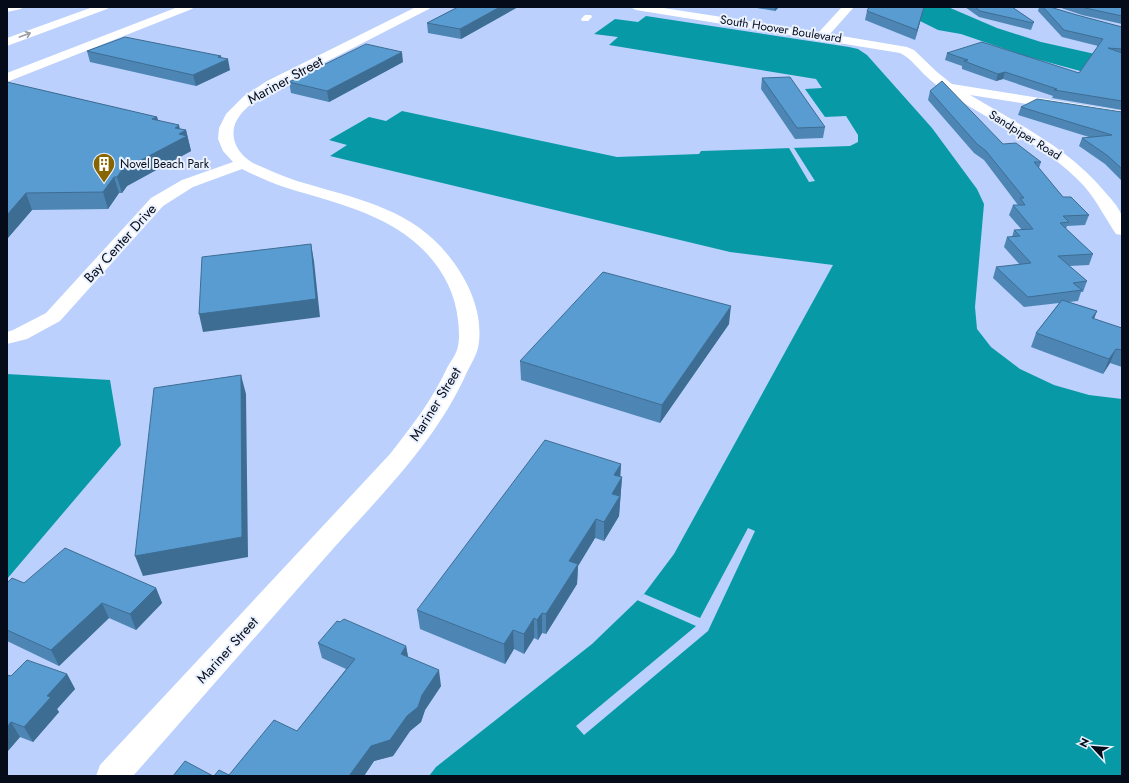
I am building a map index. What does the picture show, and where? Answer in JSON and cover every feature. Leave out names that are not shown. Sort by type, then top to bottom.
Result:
[{"type":"main road","points":[[7,9],[17,7]]},
{"type":"main road","points":[[7,42],[103,7]]},
{"type":"main road","points":[[7,78],[188,7]]},
{"type":"main road","name":"Mariner Street","points":[[112,776],[398,460],[429,419],[454,378],[468,346],[468,316],[461,289],[446,265],[413,232],[382,215],[351,202],[268,176],[243,164],[230,149],[225,135],[227,124],[235,110],[251,96],[425,7]]},
{"type":"main road","name":"South Hoover Boulevard","points":[[636,7],[903,50]]},
{"type":"main road","points":[[822,36],[848,7]]},
{"type":"main road","name":"Sandpiper Road","points":[[903,50],[910,53],[948,87],[1054,150],[1080,172],[1104,200],[1122,230]]},
{"type":"main road","name":"Sandpiper Road","points":[[948,87],[1122,115]]},
{"type":"main road","name":"Bay Center Drive","points":[[7,338],[20,334],[53,317],[157,202],[172,191],[196,180],[243,164]]},
{"type":"shaded area","points":[[892,7],[948,7],[997,28],[1041,42],[1122,60],[1084,72],[1025,56],[961,34],[938,30]]},
{"type":"shaded area","points":[[646,16],[849,47],[858,49],[867,55],[932,128],[977,189],[984,204],[975,307],[977,329],[991,347],[1020,369],[1054,385],[1089,395],[1122,399],[1122,776],[429,776],[436,767],[592,644],[644,594],[674,554],[833,265],[730,252],[330,156],[347,145],[329,140],[369,117],[386,121],[402,111],[617,157],[699,154],[701,151],[850,146],[858,142],[858,135],[846,116],[825,117],[805,89],[822,88],[816,79],[609,45],[618,37],[594,34],[615,19],[638,22]]},
{"type":"shaded area","points":[[7,374],[110,380],[121,445],[7,579]]},
{"type":"pier","points":[[789,148],[794,148],[815,181],[809,182]]},
{"type":"pier","points":[[748,528],[755,531],[708,631],[584,735],[576,726],[696,626],[637,600],[644,594],[700,618]]},
{"type":"building","points":[[458,7],[500,7],[460,29],[427,23]]},
{"type":"building","points":[[869,7],[924,7],[917,30],[867,11]]},
{"type":"building","points":[[975,7],[1012,7],[1034,22],[980,11]]},
{"type":"building","points":[[1043,7],[1050,7],[1122,27],[1122,49],[1108,48],[1122,53],[1122,101],[1054,90],[1057,89],[1005,72],[998,74],[964,61],[968,60],[947,53],[982,42],[1079,73],[1103,39],[1064,30]]},
{"type":"building","points":[[1082,7],[1122,7],[1122,16],[1085,8]]},
{"type":"building","points":[[125,37],[221,56],[218,57],[228,59],[193,75],[87,51]]},
{"type":"building","points":[[366,44],[402,52],[327,91],[289,82]]},
{"type":"building","points":[[790,77],[825,127],[797,128],[762,78]]},
{"type":"building","points":[[942,81],[1003,144],[1016,143],[1041,162],[1034,162],[1063,197],[1071,197],[1089,215],[1063,216],[1069,222],[1060,223],[1093,254],[1058,256],[1087,281],[1073,283],[1082,290],[1028,297],[996,267],[1031,263],[1007,237],[1020,236],[1014,230],[1033,229],[1013,205],[1025,205],[1020,198],[1024,198],[986,151],[977,144],[930,91]]},
{"type":"building","points":[[7,82],[157,117],[152,119],[179,125],[175,128],[186,130],[179,134],[187,136],[122,170],[117,177],[114,177],[103,192],[26,193],[7,215]]},
{"type":"building","points":[[1037,99],[1122,112],[1122,169],[1108,156],[1082,138],[1112,135],[1021,107]]},
{"type":"building","points":[[311,244],[316,299],[199,314],[202,257]]},
{"type":"building","points":[[603,272],[731,306],[662,405],[520,361]]},
{"type":"building","points":[[1062,300],[1097,311],[1092,318],[1122,328],[1122,350],[1116,349],[1109,359],[1036,333]]},
{"type":"building","points":[[241,375],[242,537],[135,556],[154,388]]},
{"type":"building","points":[[545,440],[621,464],[614,475],[622,477],[612,494],[620,496],[604,522],[596,519],[569,561],[578,564],[546,614],[542,613],[537,620],[534,618],[524,634],[513,630],[504,644],[417,610]]},
{"type":"building","points":[[65,548],[156,588],[130,614],[102,603],[51,650],[7,630],[7,583],[12,578],[24,583]]},
{"type":"building","points":[[344,619],[406,646],[401,654],[439,670],[422,695],[418,707],[407,716],[390,740],[371,746],[349,776],[214,776],[219,770],[229,775],[274,720],[297,731],[355,659],[318,643],[337,621],[340,622]]},
{"type":"building","points":[[27,660],[67,674],[47,696],[51,697],[24,727],[11,722],[7,727],[7,675],[11,676]]},
{"type":"building","points":[[185,761],[213,776],[173,776]]},
{"type":"place","name":"Novel Beach Park","points":[[104,184]]}]
